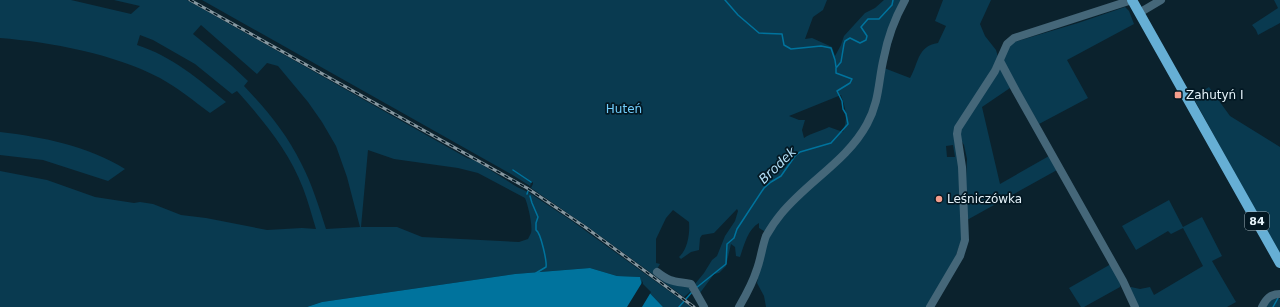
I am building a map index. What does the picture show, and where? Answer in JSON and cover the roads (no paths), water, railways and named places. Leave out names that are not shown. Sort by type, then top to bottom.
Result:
[{"type":"main road","name":"84","points":[[1132,0],[1280,263]]},
{"type":"street","points":[[739,307],[757,270],[766,237],[777,219],[792,203],[843,157],[860,137],[868,122],[879,92],[883,58],[892,26],[905,0]]},
{"type":"street","points":[[930,307],[960,256],[965,240],[962,167],[957,134],[958,128],[988,82],[1000,60],[1002,51],[1014,38],[1132,0]]},
{"type":"street","points":[[1139,13],[1161,0]]},
{"type":"street","points":[[1000,60],[1123,281],[1135,307]]},
{"type":"street","points":[[658,272],[673,282],[691,284],[704,307]]},
{"type":"street","points":[[1262,307],[1268,297],[1275,294],[1280,294]]},
{"type":"water","points":[[590,268],[617,276],[640,277],[642,285],[663,307],[307,307],[322,302],[515,274]]},
{"type":"waterway","points":[[725,0],[738,15],[759,33],[782,34],[784,45],[791,49],[821,46],[831,48],[836,67]]},
{"type":"waterway","name":"Brodek","points":[[696,288],[726,264],[727,244],[734,238],[737,229],[764,188],[781,176],[795,156],[800,152],[831,143],[848,124],[842,101],[837,91],[850,83],[852,79],[836,73],[836,68],[841,62],[845,41],[850,38],[860,43],[866,40],[867,36],[861,27],[868,19],[879,19],[892,5],[893,0]]},
{"type":"waterway","points":[[513,170],[531,182]]},
{"type":"waterway","points":[[530,196],[538,217],[536,230],[542,242],[546,264],[546,267],[536,273]]},
{"type":"waterway","name":"Brodek","points":[[679,307],[692,292]]},
{"type":"waterway","points":[[1273,307],[1278,298]]},
{"type":"railway","points":[[190,0],[527,188],[585,227],[694,307]]},
{"type":"place","name":"Zahutyń I","points":[[1178,95]]},
{"type":"place","name":"Leśniczówka","points":[[939,199]]},
{"type":"park label","name":"Huteń","points":[[624,109]]}]
